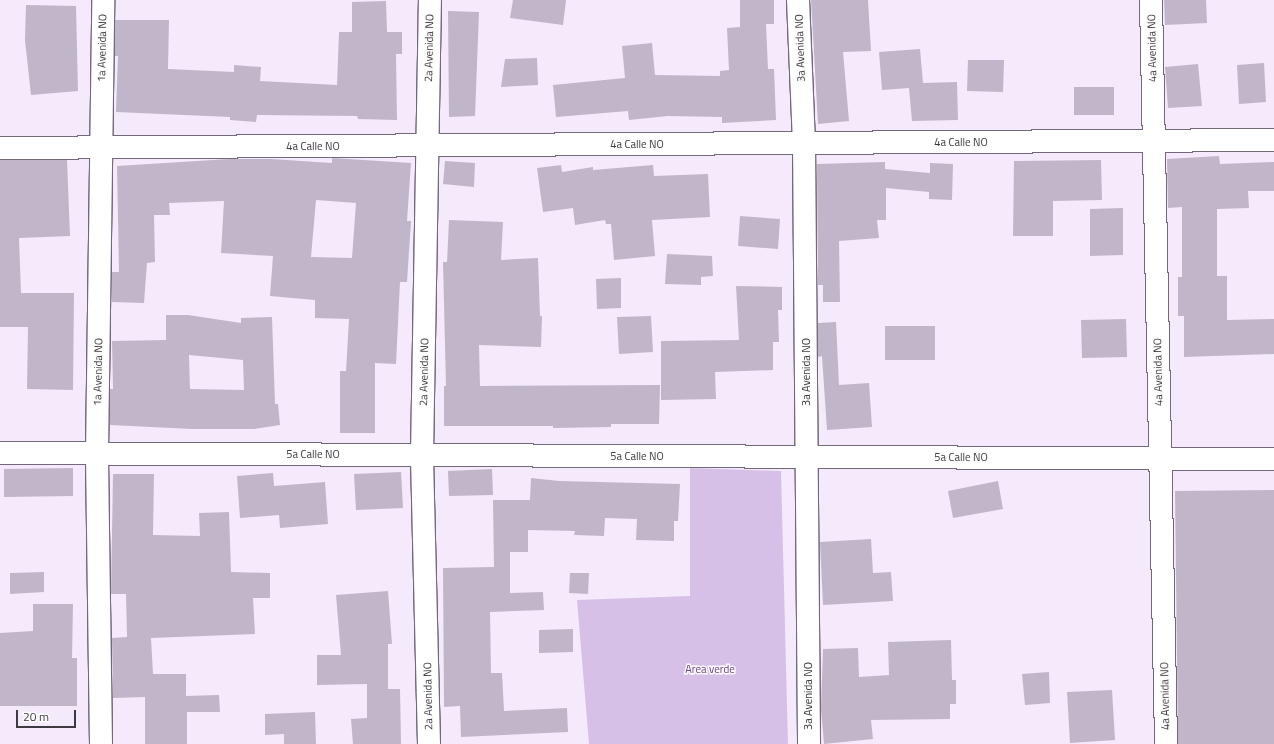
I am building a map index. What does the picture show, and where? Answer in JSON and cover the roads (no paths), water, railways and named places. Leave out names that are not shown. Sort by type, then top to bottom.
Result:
[{"type":"street","name":"1a Avenida NO","points":[[101,744],[97,454],[103,0]]},
{"type":"street","name":"2a Avenida NO","points":[[429,744],[422,455],[430,0]]},
{"type":"street","name":"3a Avenida NO","points":[[798,0],[804,143],[808,744]]},
{"type":"street","name":"4a Avenida NO","points":[[1151,0],[1166,744]]},
{"type":"street","name":"4a Calle NO","points":[[0,148],[1274,140]]},
{"type":"street","name":"5a Calle NO","points":[[0,453],[1274,459]]},
{"type":"park label","name":"Area verde","points":[[710,669]]}]
